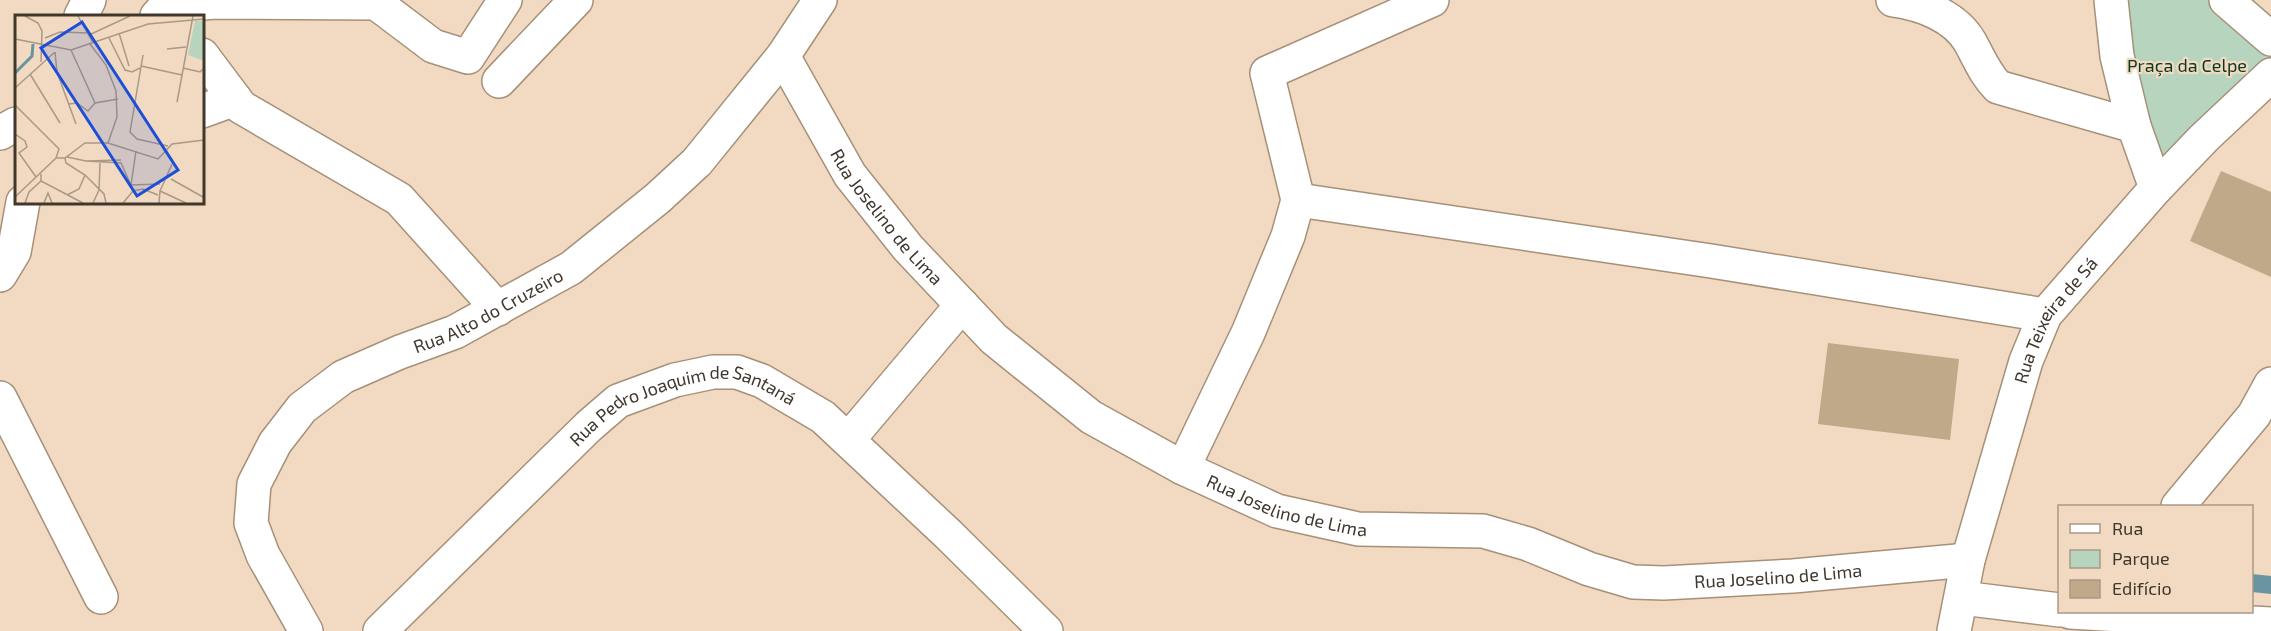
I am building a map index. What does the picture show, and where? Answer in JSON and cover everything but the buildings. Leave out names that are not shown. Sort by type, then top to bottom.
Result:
[{"type":"street","points":[[82,15],[89,0]]},
{"type":"street","points":[[165,13],[215,2],[376,3],[433,46],[468,57],[505,0]]},
{"type":"street","points":[[499,81],[576,0]]},
{"type":"street","name":"Rua Alto do Cruzeiro","points":[[306,631],[263,555],[251,523],[254,484],[275,443],[302,408],[343,376],[455,332],[571,268],[658,198],[697,162],[783,56],[820,0]]},
{"type":"street","points":[[1183,468],[1248,333],[1288,236],[1298,200],[1267,73],[1432,0]]},
{"type":"street","points":[[1893,0],[1911,3],[1946,17],[1960,28],[1969,40],[1989,79],[1998,87],[2134,126]]},
{"type":"street","points":[[2110,0],[2117,56],[2134,126],[2156,188]]},
{"type":"street","points":[[2226,0],[2271,39]]},
{"type":"street","name":"Rua Joselino de Lima","points":[[783,56],[850,174],[908,248],[994,339],[1091,417],[1183,468],[1278,511],[1358,529],[1483,531],[1528,544],[1589,569],[1633,582],[1664,583],[1793,576],[1968,560]]},
{"type":"street","points":[[204,58],[242,107],[399,199],[498,309]]},
{"type":"street","name":"Rua Teixeira de Sá","points":[[1954,631],[1968,560],[2026,361],[2045,315],[2156,188],[2204,138],[2271,75]]},
{"type":"street","points":[[204,110],[235,99]]},
{"type":"street","points":[[0,133],[15,125]]},
{"type":"street","points":[[1298,200],[1711,261],[2045,315]]},
{"type":"street","points":[[0,275],[14,252],[23,204]]},
{"type":"street","points":[[848,440],[962,305]]},
{"type":"street","name":"Rua Pedro Joaquim de Santaná","points":[[380,631],[589,426],[618,401],[675,380],[712,372],[737,372],[762,381],[823,417],[949,535],[1046,631]]},
{"type":"street","points":[[2180,505],[2254,415],[2271,384]]},
{"type":"street","points":[[0,398],[101,597]]},
{"type":"street","points":[[1962,598],[2058,610]]},
{"type":"street","points":[[2069,631],[2071,613]]},
{"type":"street","points":[[2127,613],[2271,624]]},
{"type":"green space","name":"Praça da Celpe","points":[[2114,0],[2226,0],[2271,39],[2271,76],[2156,188]]},
{"type":"water","points":[[2253,574],[2271,576],[2271,594],[2253,592]]}]
